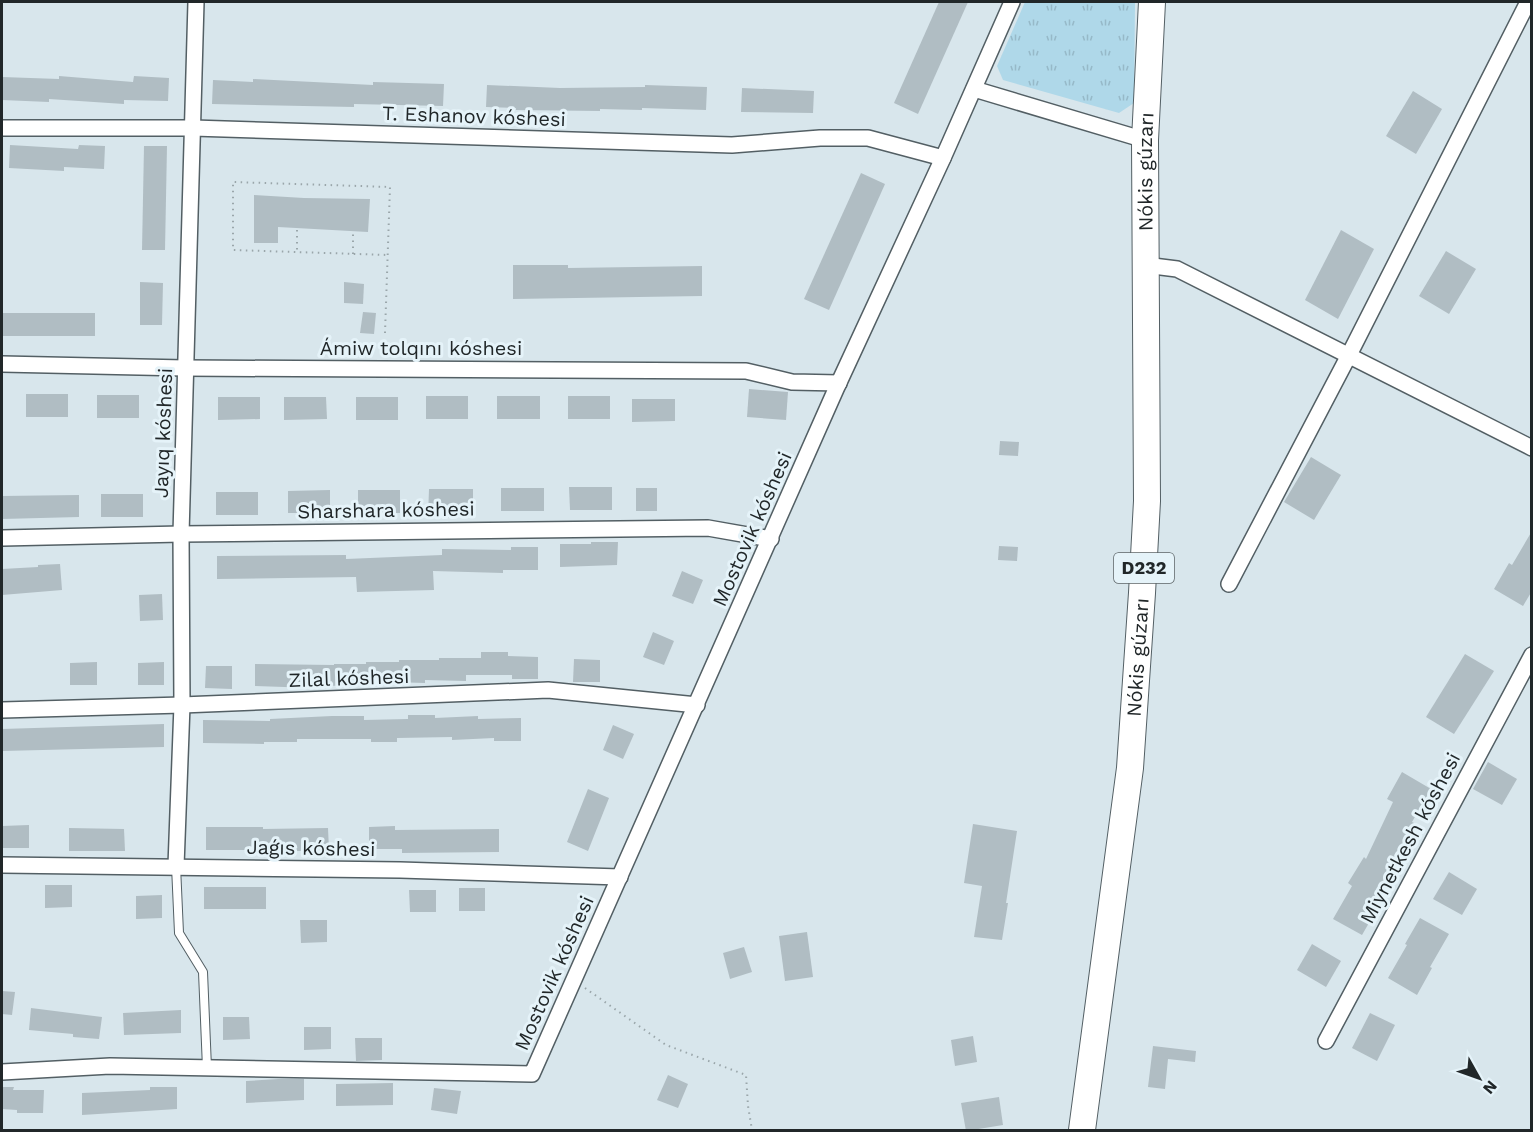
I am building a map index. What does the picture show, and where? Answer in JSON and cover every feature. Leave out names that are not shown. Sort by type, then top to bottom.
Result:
[{"type":"main road","name":"Nókis gúzarı","points":[[1082,1131],[1132,746],[1147,501],[1145,140],[1152,2]]},
{"type":"street","name":"Jayıq kóshesi","points":[[176,866],[183,705],[181,534],[196,2]]},
{"type":"street","name":"Mostovik kóshesi","points":[[207,1068],[532,1074],[839,383],[1012,2]]},
{"type":"street","points":[[1229,584],[1348,357],[1528,2]]},
{"type":"street","points":[[974,89],[1145,140]]},
{"type":"street","name":"T. Eshanov kóshesi","points":[[2,128],[193,128],[732,144],[820,138],[868,138],[943,158]]},
{"type":"street","points":[[1145,265],[1177,269],[1532,448]]},
{"type":"street","name":"Ámiw tolqını kóshesi","points":[[2,364],[185,368],[746,371],[792,382],[839,383]]},
{"type":"street","name":"Sharshara kóshesi","points":[[2,538],[708,528],[771,538]]},
{"type":"street","name":"Miynetkesh kóshesi","points":[[1326,1041],[1532,655]]},
{"type":"street","name":"Zilal kóshesi","points":[[2,710],[548,690],[697,705]]},
{"type":"street","name":"Jaǵıs kóshesi","points":[[2,865],[176,866],[620,876]]},
{"type":"street","points":[[2,1071],[110,1066],[207,1068]]},
{"type":"lane","points":[[176,866],[179,933],[202,972],[207,1068]]},
{"type":"path","points":[[385,333],[388,255],[390,187],[233,182],[232,250],[388,255]]},
{"type":"path","points":[[297,230],[297,252]]},
{"type":"path","points":[[353,231],[353,254]]},
{"type":"path","points":[[574,979],[666,1045],[746,1075],[752,1131]]},
{"type":"green space","points":[[1025,2],[1135,2],[1134,103],[1119,113],[1003,80],[997,66]]},
{"type":"building","points":[[939,2],[968,2],[918,114],[894,103]]},
{"type":"building","points":[[59,76],[133,82],[134,76],[169,78],[168,101],[124,100],[124,104],[49,99],[49,102],[2,100],[2,77],[59,79]]},
{"type":"building","points":[[253,79],[373,85],[373,82],[444,84],[443,106],[212,104],[213,80],[253,82]]},
{"type":"building","points":[[487,85],[560,88],[645,87],[645,85],[707,87],[706,110],[642,108],[642,110],[600,109],[600,111],[516,110],[516,108],[486,107]]},
{"type":"building","points":[[742,88],[814,91],[813,113],[741,112]]},
{"type":"building","points":[[1413,91],[1442,109],[1416,154],[1386,136]]},
{"type":"building","points":[[10,145],[78,149],[79,145],[105,146],[104,169],[64,167],[64,171],[9,168]]},
{"type":"building","points":[[144,146],[167,146],[165,250],[142,250]]},
{"type":"building","points":[[861,173],[885,184],[829,310],[804,299]]},
{"type":"building","points":[[254,195],[370,199],[368,232],[278,227],[278,243],[254,243]]},
{"type":"building","points":[[1341,230],[1374,249],[1338,319],[1305,300]]},
{"type":"building","points":[[1446,251],[1476,269],[1449,314],[1419,296]]},
{"type":"building","points":[[513,265],[568,265],[568,268],[702,266],[702,296],[513,299]]},
{"type":"building","points":[[140,282],[163,283],[162,325],[140,325]]},
{"type":"building","points":[[344,282],[364,284],[363,304],[344,303]]},
{"type":"building","points":[[363,312],[376,313],[374,334],[360,333]]},
{"type":"building","points":[[2,313],[95,313],[95,336],[2,336]]},
{"type":"building","points":[[749,389],[788,392],[786,420],[747,417]]},
{"type":"building","points":[[26,394],[68,394],[68,417],[26,417]]},
{"type":"building","points":[[97,395],[139,395],[139,418],[97,418]]},
{"type":"building","points":[[426,396],[468,396],[468,419],[426,419]]},
{"type":"building","points":[[497,396],[540,396],[540,419],[497,419]]},
{"type":"building","points":[[568,396],[610,396],[610,419],[568,419]]},
{"type":"building","points":[[218,397],[260,397],[260,419],[218,420]]},
{"type":"building","points":[[284,397],[326,397],[327,419],[284,420]]},
{"type":"building","points":[[356,397],[398,397],[398,420],[356,420]]},
{"type":"building","points":[[632,399],[675,399],[675,421],[632,422]]},
{"type":"building","points":[[1000,441],[1019,442],[1018,456],[999,455]]},
{"type":"building","points":[[1311,457],[1341,475],[1314,520],[1284,502]]},
{"type":"building","points":[[569,487],[612,487],[612,510],[570,510]]},
{"type":"building","points":[[501,488],[544,488],[544,511],[501,511]]},
{"type":"building","points":[[636,488],[657,488],[657,511],[636,511]]},
{"type":"building","points":[[429,489],[473,489],[473,512],[452,512],[452,518],[428,518]]},
{"type":"building","points":[[330,490],[330,513],[288,513],[288,491]]},
{"type":"building","points":[[358,490],[400,490],[400,513],[358,513]]},
{"type":"building","points":[[216,492],[258,492],[258,515],[216,515]]},
{"type":"building","points":[[101,494],[143,494],[143,517],[101,517]]},
{"type":"building","points":[[79,495],[79,517],[2,519],[2,496]]},
{"type":"building","points":[[1532,531],[1532,591],[1523,606],[1494,589],[1509,563],[1512,565]]},
{"type":"building","points":[[591,542],[618,542],[617,565],[560,567],[560,544],[591,544]]},
{"type":"building","points":[[999,546],[1018,547],[1017,561],[998,560]]},
{"type":"building","points":[[511,547],[538,547],[538,570],[503,570],[503,573],[433,571],[434,590],[357,592],[356,577],[217,579],[217,556],[346,555],[346,559],[442,555],[442,549],[511,550]]},
{"type":"building","points":[[60,564],[62,590],[2,595],[2,569]]},
{"type":"building","points":[[682,571],[703,580],[693,604],[672,596]]},
{"type":"building","points":[[162,594],[163,620],[140,621],[139,595]]},
{"type":"building","points":[[653,632],[674,641],[664,665],[643,657]]},
{"type":"building","points":[[481,652],[508,652],[508,656],[538,657],[538,679],[512,679],[512,675],[466,675],[466,681],[425,680],[425,683],[392,682],[392,685],[314,686],[314,688],[255,686],[255,664],[334,665],[399,662],[399,660],[439,660],[439,658],[481,658]]},
{"type":"building","points":[[1465,654],[1494,671],[1454,734],[1426,717]]},
{"type":"building","points":[[574,659],[600,660],[600,682],[573,682]]},
{"type":"building","points":[[97,662],[97,685],[70,685],[70,663]]},
{"type":"building","points":[[164,662],[164,685],[138,685],[138,663]]},
{"type":"building","points":[[206,666],[232,666],[232,689],[205,688]]},
{"type":"building","points":[[408,715],[435,715],[435,718],[478,716],[478,719],[521,718],[521,741],[494,741],[494,738],[452,740],[452,737],[397,738],[397,742],[371,742],[371,739],[297,739],[297,742],[264,742],[264,744],[203,743],[203,720],[270,721],[270,719],[332,716],[364,716],[364,720],[408,719]]},
{"type":"building","points":[[164,724],[164,747],[2,751],[2,729]]},
{"type":"building","points":[[613,725],[634,734],[623,759],[603,750]]},
{"type":"building","points":[[1488,762],[1517,779],[1502,805],[1473,789]]},
{"type":"building","points":[[1402,772],[1431,789],[1412,822],[1414,823],[1390,872],[1392,874],[1373,907],[1377,909],[1362,935],[1333,919],[1352,886],[1348,883],[1364,857],[1366,859],[1393,802],[1387,799]]},
{"type":"building","points":[[588,789],[609,798],[588,851],[567,842]]},
{"type":"building","points":[[973,824],[1017,831],[1002,940],[974,937],[982,886],[964,883]]},
{"type":"building","points":[[29,825],[29,848],[2,848],[2,826]]},
{"type":"building","points":[[395,826],[395,830],[499,829],[499,852],[402,853],[402,849],[369,849],[369,827]]},
{"type":"building","points":[[206,827],[328,828],[329,850],[267,852],[267,850],[206,850]]},
{"type":"building","points":[[69,828],[124,829],[125,851],[69,851]]},
{"type":"building","points":[[1449,872],[1477,889],[1462,915],[1433,899]]},
{"type":"building","points":[[45,885],[72,885],[72,907],[45,908]]},
{"type":"building","points":[[204,887],[266,887],[266,909],[204,909]]},
{"type":"building","points":[[459,888],[485,888],[485,911],[459,911]]},
{"type":"building","points":[[409,890],[436,890],[436,912],[410,912]]},
{"type":"building","points":[[162,895],[162,918],[136,919],[136,896]]},
{"type":"building","points":[[1420,918],[1449,934],[1417,995],[1388,978]]},
{"type":"building","points":[[300,920],[327,920],[327,942],[301,943]]},
{"type":"building","points":[[807,932],[813,977],[785,981],[779,936]]},
{"type":"building","points":[[1312,944],[1341,961],[1326,987],[1297,970]]},
{"type":"building","points":[[744,947],[752,972],[730,979],[723,953]]},
{"type":"building","points":[[2,991],[15,992],[12,1015],[2,1014]]},
{"type":"building","points":[[31,1008],[102,1017],[99,1039],[29,1030]]},
{"type":"building","points":[[181,1010],[181,1033],[124,1035],[123,1013]]},
{"type":"building","points":[[1370,1013],[1395,1025],[1377,1061],[1352,1048]]},
{"type":"building","points":[[223,1017],[249,1017],[250,1039],[223,1040]]},
{"type":"building","points":[[304,1027],[331,1027],[331,1049],[304,1050]]},
{"type":"building","points":[[973,1036],[977,1062],[955,1066],[951,1040]]},
{"type":"building","points":[[355,1038],[382,1038],[382,1060],[356,1061]]},
{"type":"building","points":[[1153,1046],[1196,1051],[1195,1062],[1168,1059],[1165,1089],[1148,1087]]},
{"type":"building","points":[[668,1075],[688,1084],[678,1108],[657,1100]]},
{"type":"building","points":[[304,1079],[304,1100],[246,1103],[246,1081]]},
{"type":"building","points":[[393,1083],[393,1105],[336,1106],[336,1084]]},
{"type":"building","points":[[2,1087],[14,1087],[13,1090],[44,1090],[43,1113],[17,1113],[17,1110],[2,1109]]},
{"type":"building","points":[[150,1087],[177,1087],[177,1109],[82,1115],[82,1093],[150,1090]]},
{"type":"building","points":[[434,1088],[461,1091],[457,1114],[431,1110]]},
{"type":"building","points":[[999,1097],[1003,1125],[966,1131],[961,1103]]}]
